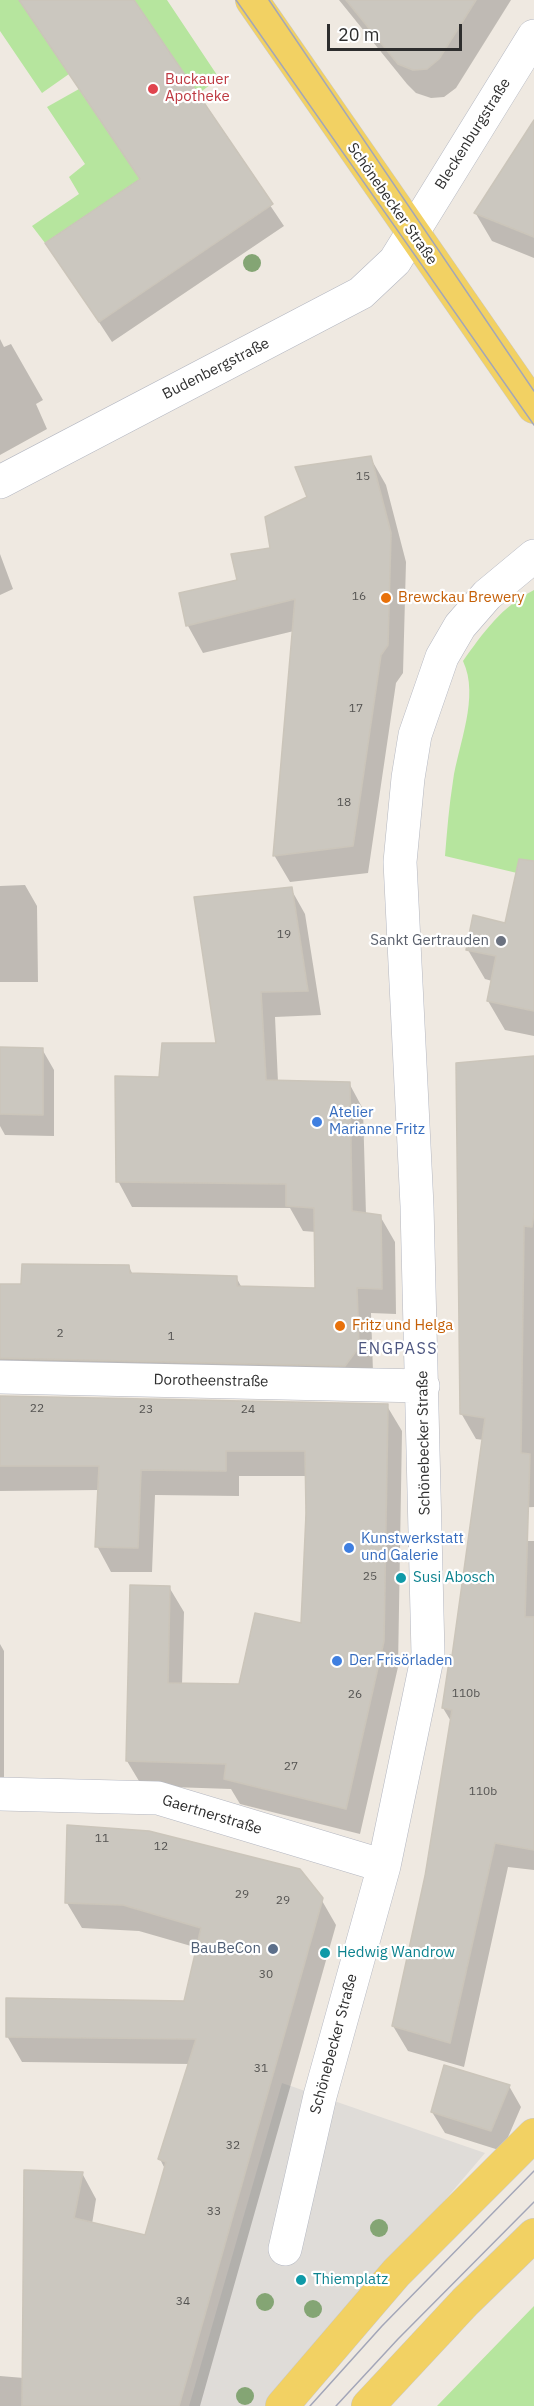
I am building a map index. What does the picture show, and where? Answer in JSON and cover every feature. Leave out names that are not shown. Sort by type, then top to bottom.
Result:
[{"type":"main road","name":"Schönebecker Straße","points":[[252,0],[534,407]]},
{"type":"main road","points":[[282,2406],[396,2273],[534,2135]]},
{"type":"main road","points":[[368,2406],[465,2302],[534,2235]]},
{"type":"street","name":"Bleckenburgstraße","points":[[412,232],[534,36]]},
{"type":"street","name":"Budenbergstraße","points":[[0,482],[368,289],[394,261],[412,232]]},
{"type":"street","name":"Schönebecker Straße","points":[[285,2249],[320,2096],[384,1866],[429,1654],[423,1386],[400,862],[408,778],[415,735],[442,657],[460,626],[487,596],[534,556]]},
{"type":"street","name":"Dorotheenstraße","points":[[0,1377],[423,1386]]},
{"type":"street","name":"Gaertnerstraße","points":[[0,1794],[158,1798],[384,1866]]},
{"type":"green space","points":[[0,0],[19,0],[69,74],[42,93],[0,31]]},
{"type":"green space","points":[[134,0],[167,0],[219,78],[198,94]]},
{"type":"green space","points":[[79,89],[140,179],[45,243],[32,226],[79,194],[69,177],[85,164],[47,107]]},
{"type":"green space","points":[[534,590],[534,877],[445,856],[453,781],[469,705],[468,675],[463,661],[503,612]]},
{"type":"green space","points":[[534,2306],[534,2406],[437,2406]]},
{"type":"shaded area","name":"Thiemplatz","points":[[282,2083],[485,2153],[270,2406],[189,2406]]},
{"type":"building","points":[[19,0],[134,0],[273,204],[99,322],[45,243],[140,179]]},
{"type":"building","points":[[346,0],[476,0],[439,59],[427,69],[413,70],[398,64]]},
{"type":"building","points":[[534,120],[534,237],[474,213]]},
{"type":"building","points":[[371,456],[391,533],[388,645],[381,655],[353,846],[273,856],[295,599],[186,626],[179,593],[237,580],[231,554],[270,548],[265,517],[307,497],[295,467]]},
{"type":"building","name":"Sankt Gertrauden","points":[[519,859],[534,861],[534,1011],[487,1001],[496,956],[466,950],[473,915],[505,923]]},
{"type":"building","points":[[292,887],[308,991],[261,992],[266,1080],[350,1082],[352,1211],[381,1215],[382,1289],[357,1288],[359,1347],[345,1366],[0,1358],[0,1284],[21,1284],[22,1264],[129,1265],[130,1273],[237,1276],[237,1286],[315,1288],[314,1208],[286,1206],[286,1184],[116,1182],[115,1076],[159,1077],[162,1043],[216,1043],[194,897]]},
{"type":"building","points":[[0,1047],[43,1048],[43,1115],[0,1114]]},
{"type":"building","points":[[534,1056],[534,1213],[532,1227],[524,1226],[521,1453],[530,1454],[525,1617],[534,1617],[534,1850],[495,1843],[450,2043],[392,2026],[425,1876],[452,1710],[442,1708],[450,1655],[452,1656],[485,1418],[460,1414],[456,1063]]},
{"type":"building","points":[[0,1396],[388,1404],[384,1641],[346,1809],[224,1779],[226,1764],[126,1761],[130,1585],[170,1586],[168,1683],[239,1684],[255,1613],[301,1623],[306,1514],[305,1451],[226,1451],[226,1471],[141,1470],[138,1548],[95,1547],[99,1466],[0,1466]]},
{"type":"building","points":[[67,1825],[149,1831],[300,1869],[323,1898],[179,2406],[22,2406],[24,2170],[83,2172],[74,2218],[145,2235],[166,2162],[158,2159],[196,2039],[6,2037],[6,1998],[184,2001],[201,1928],[123,1905],[65,1903]]},
{"type":"building","points":[[444,2065],[510,2085],[491,2131],[431,2112]]},
{"type":"tram line","points":[[236,0],[534,425]]},
{"type":"tram line","points":[[269,0],[534,391]]},
{"type":"tram line","points":[[310,2406],[382,2326],[534,2171]]},
{"type":"tram line","points":[[336,2406],[398,2339],[534,2202]]},
{"type":"place","name":"Buckauer Apotheke","points":[[153,89]]},
{"type":"place","name":"Brewckau Brewery","points":[[386,598]]},
{"type":"place","name":"Sankt Gertrauden","points":[[501,941]]},
{"type":"place","name":"Atelier Marianne Fritz","points":[[317,1122]]},
{"type":"place","name":"Fritz und Helga","points":[[340,1326]]},
{"type":"place","name":"Kunstwerkstatt und Galerie","points":[[349,1548]]},
{"type":"place","name":"Susi Abosch","points":[[401,1578]]},
{"type":"place","name":"Der Frisörladen","points":[[337,1661]]},
{"type":"place","name":"BauBeCon","points":[[273,1949]]},
{"type":"place","name":"Hedwig Wandrow","points":[[325,1953]]},
{"type":"place","name":"Thiemplatz","points":[[301,2280]]},
{"type":"district","name":"ENGPASS","points":[[398,1349]]}]
